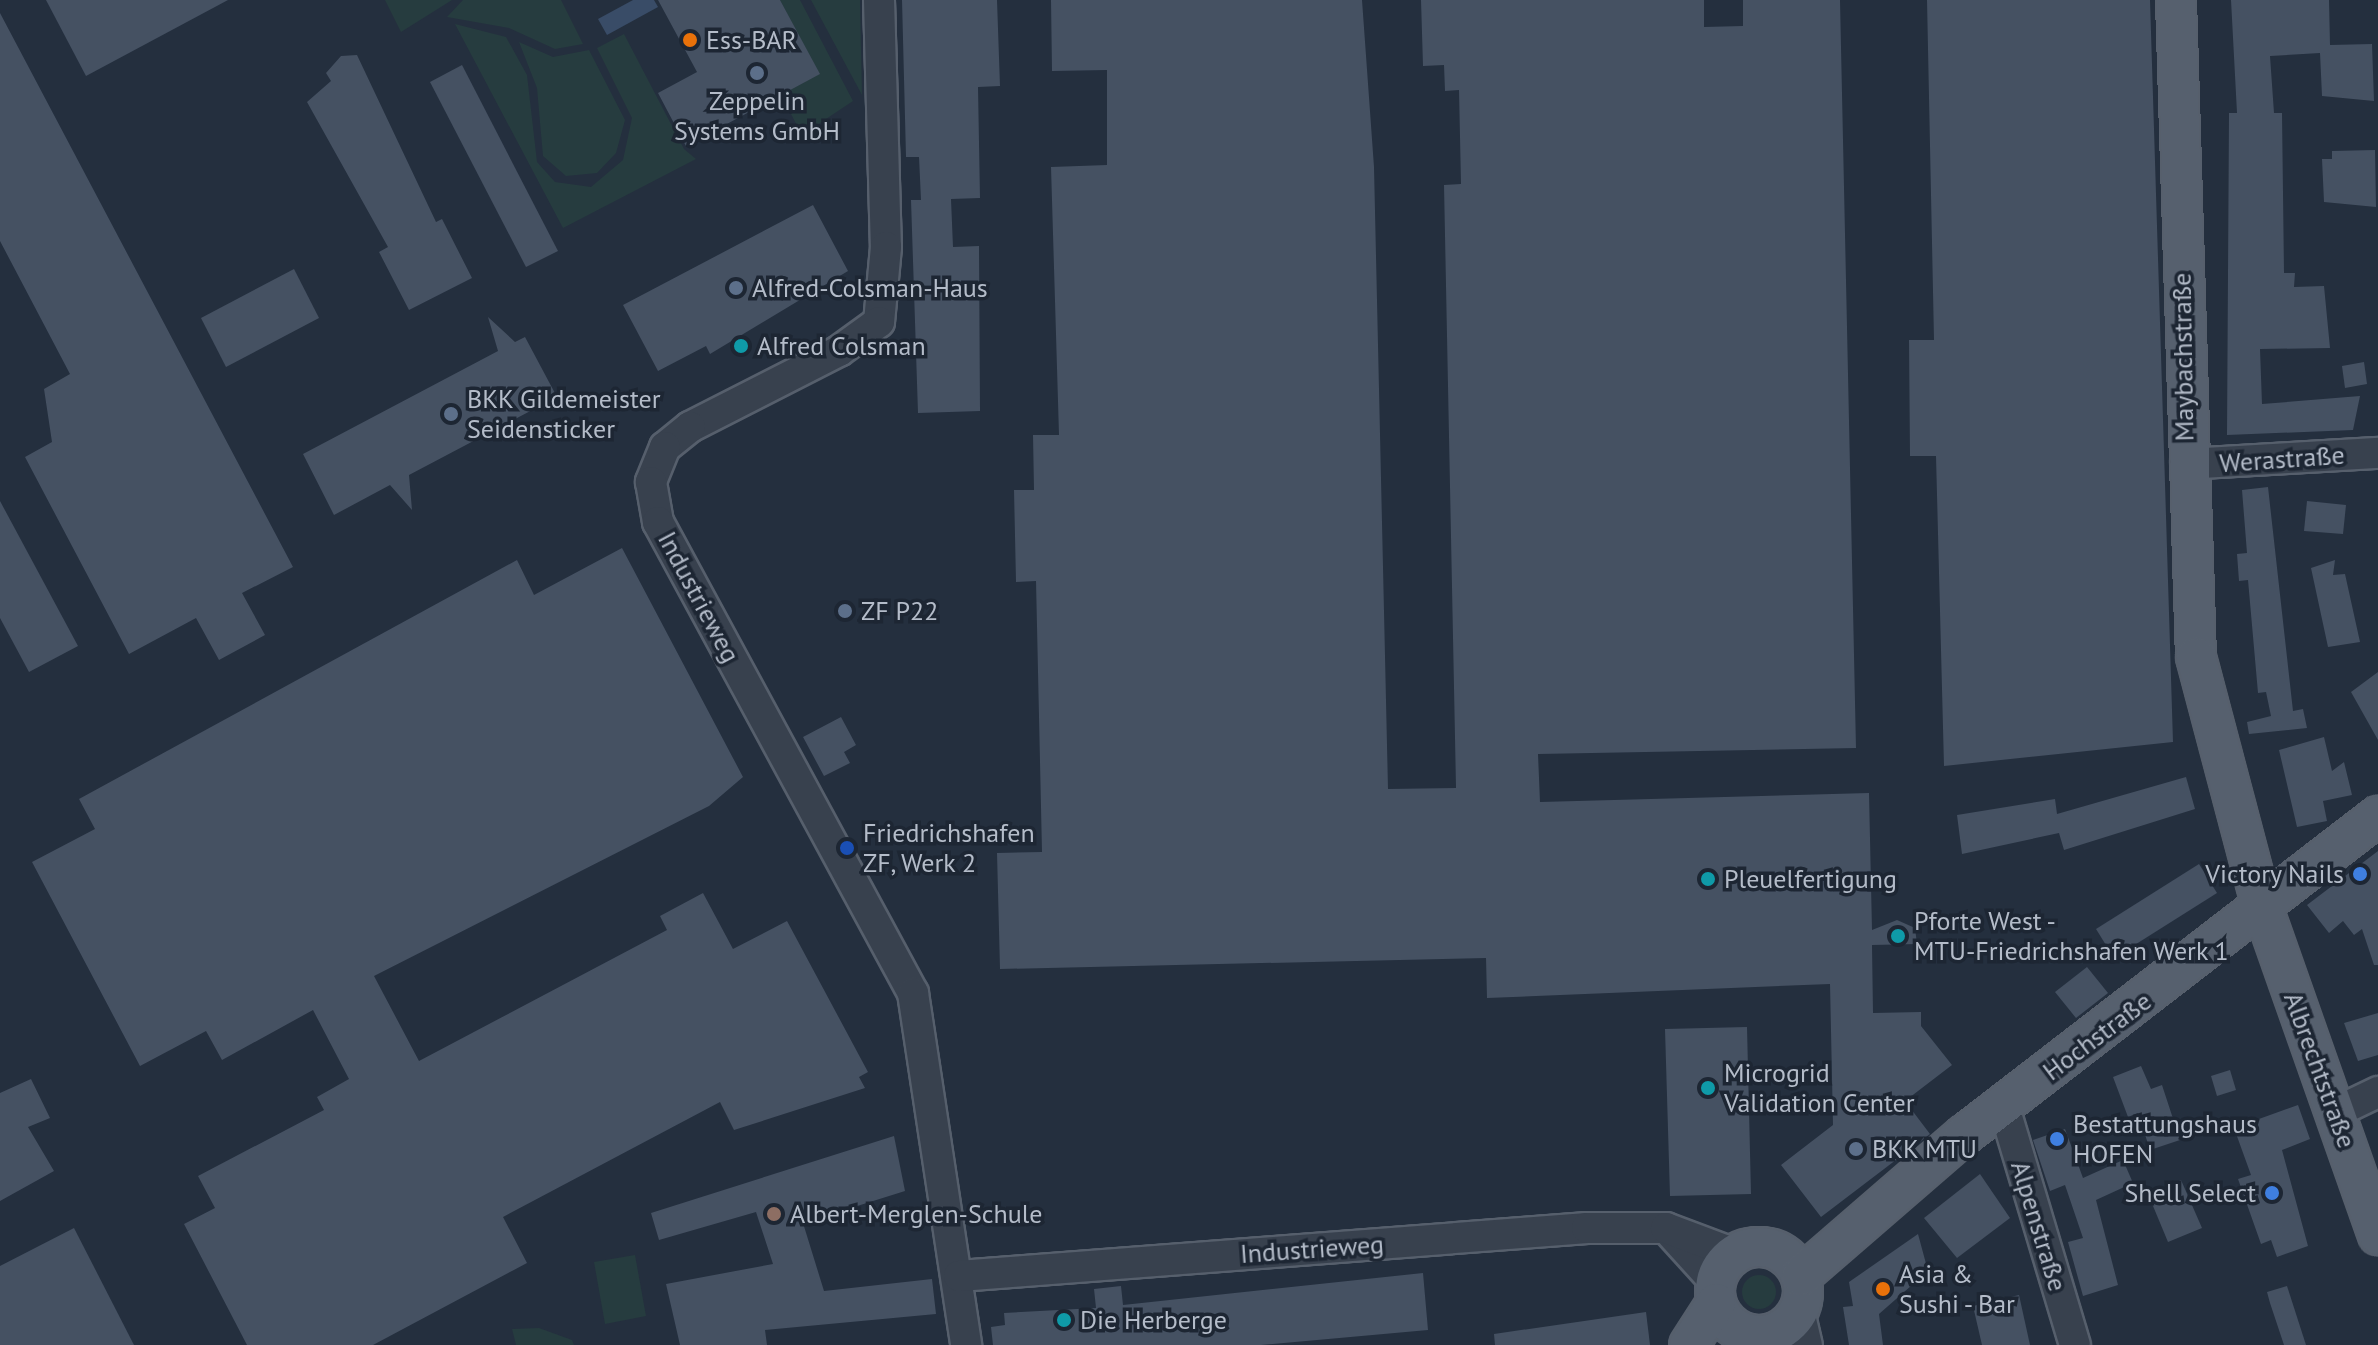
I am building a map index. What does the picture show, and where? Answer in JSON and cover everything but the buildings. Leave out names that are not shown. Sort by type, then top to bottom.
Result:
[{"type":"main road","name":"Maybachstraße","points":[[2176,0],[2189,56]]},
{"type":"main road","name":"Maybachstraße","points":[[2199,0],[2189,56],[2197,464],[2223,692],[2215,710],[2262,906]]},
{"type":"main road","name":"Hochstraße","points":[[1737,1313],[1796,1296],[1854,1227],[2378,816]]},
{"type":"main road","name":"Albrechtstraße","points":[[2262,906],[2332,1114],[2378,1235]]},
{"type":"main road","points":[[1689,1345],[1737,1313],[1796,1296]]},
{"type":"street","name":"Industrieweg","points":[[879,0],[886,247],[879,322],[839,351],[690,427],[665,447],[651,482],[658,522],[913,993],[959,1276],[966,1345]]},
{"type":"street","name":"Werastraße","points":[[2197,464],[2378,453]]},
{"type":"street","points":[[2332,1114],[2378,1092]]},
{"type":"street","name":"Alpenstraße","points":[[2004,1107],[2075,1345]]},
{"type":"street","name":"Industrieweg","points":[[959,1276],[1587,1228],[1666,1228],[1737,1313]]},
{"type":"green space","points":[[385,0],[452,0],[401,32]]},
{"type":"green space","points":[[463,0],[561,0],[583,44],[555,49],[509,28],[447,17]]},
{"type":"green space","points":[[780,0],[800,0],[853,101],[802,135],[781,95],[819,74]]},
{"type":"green space","points":[[811,0],[860,0],[862,95]]},
{"type":"green space","points":[[455,24],[506,37],[527,75],[537,162],[555,182],[591,187],[623,160],[632,118],[597,48],[624,34],[684,149],[696,159],[563,228]]},
{"type":"green space","points":[[519,42],[553,57],[589,50],[625,120],[616,153],[597,173],[566,176],[543,156],[537,88]]},
{"type":"green space","points":[[635,1255],[646,1316],[605,1324],[594,1262]]},
{"type":"green space","points":[[1759,1275],[1771,1280],[1776,1292],[1771,1304],[1759,1309],[1747,1304],[1742,1292],[1747,1280]]},
{"type":"green space","points":[[539,1328],[572,1340],[574,1345],[516,1345],[512,1329]]},
{"type":"water","points":[[633,0],[654,0],[658,7],[607,35],[598,19]]},
{"type":"place","name":"Ess-BAR","points":[[690,40]]},
{"type":"place","name":"Zeppelin Systems GmbH","points":[[757,73]]},
{"type":"place","name":"Alfred-Colsman-Haus","points":[[736,288]]},
{"type":"place","name":"Alfred Colsman","points":[[741,346]]},
{"type":"place","name":"BKK Gildemeister Seidensticker","points":[[451,414]]},
{"type":"place","name":"ZF P22","points":[[845,611]]},
{"type":"place","name":"Friedrichshafen ZF, Werk 2","points":[[847,848]]},
{"type":"place","name":"Victory Nails","points":[[2360,874]]},
{"type":"place","name":"Pleuelfertigung","points":[[1708,879]]},
{"type":"place","name":"Pforte West - MTU-Friedrichshafen Werk 1","points":[[1898,936]]},
{"type":"place","name":"Microgrid Validation Center","points":[[1708,1088]]},
{"type":"place","name":"Bestattungshaus HOFEN","points":[[2057,1139]]},
{"type":"place","name":"BKK MTU","points":[[1856,1149]]},
{"type":"place","name":"Shell Select","points":[[2272,1193]]},
{"type":"place","name":"Albert-Merglen-Schule","points":[[774,1214]]},
{"type":"place","name":"Asia & Sushi - Bar","points":[[1883,1289]]},
{"type":"place","name":"Die Herberge","points":[[1064,1320]]}]
